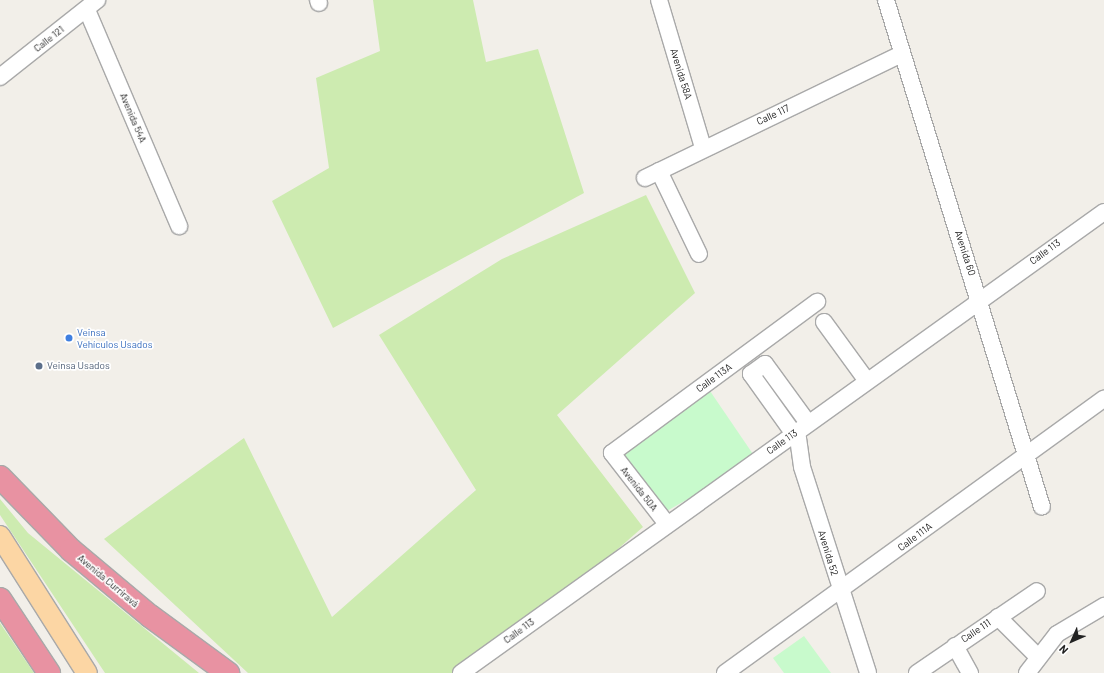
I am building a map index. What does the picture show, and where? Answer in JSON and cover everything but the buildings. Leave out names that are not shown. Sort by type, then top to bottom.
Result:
[{"type":"highway","name":"Avenida Curriravá","points":[[2,480],[71,550],[150,616],[228,673]]},
{"type":"highway","points":[[0,599],[49,673]]},
{"type":"main road","points":[[0,536],[87,673]]},
{"type":"street","name":"Avenida 58A","points":[[659,0],[703,148]]},
{"type":"street","name":"Avenida 60","points":[[886,0],[980,300],[1042,507]]},
{"type":"street","name":"Calle 121","points":[[0,77],[92,5]]},
{"type":"street","name":"Avenida 54A","points":[[92,5],[179,226]]},
{"type":"street","name":"Calle 117","points":[[699,254],[652,174],[703,148],[902,54]]},
{"type":"street","name":"Calle 113","points":[[460,673],[1104,212]]},
{"type":"street","name":"Calle 113A","points":[[612,453],[817,302]]},
{"type":"street","points":[[824,322],[867,381]]},
{"type":"street","name":"Calle 111A","points":[[725,673],[840,592],[1104,399]]},
{"type":"street","name":"Avenida 52","points":[[800,429],[802,467],[840,592],[868,673]]},
{"type":"street","name":"Avenida 50A","points":[[612,453],[667,524]]},
{"type":"street","name":"Calle 111","points":[[917,673],[1037,591]]},
{"type":"street","points":[[1027,673],[1037,656],[1057,634],[1104,606]]},
{"type":"street","points":[[998,617],[1037,656]]},
{"type":"street","points":[[955,646],[970,673]]},
{"type":"green space","points":[[373,0],[473,0],[486,62],[538,49],[584,193],[333,328],[272,201],[329,168],[316,78],[380,51]]},
{"type":"green space","points":[[646,195],[695,293],[557,415],[643,527],[554,605],[459,673],[248,673],[104,539],[244,438],[332,617],[476,490],[379,335],[502,259]]},
{"type":"green space","points":[[710,391],[757,460],[665,512],[623,454]]},
{"type":"green space","points":[[0,499],[28,533],[199,673],[105,673],[0,515]]},
{"type":"green space","points":[[0,623],[34,673],[0,673]]},
{"type":"green space","points":[[804,636],[831,673],[784,673],[773,658]]},
{"type":"place","name":"Veinsa Vehículos Usados","points":[[69,338]]},
{"type":"place","name":"Veinsa Usados","points":[[39,366]]}]
